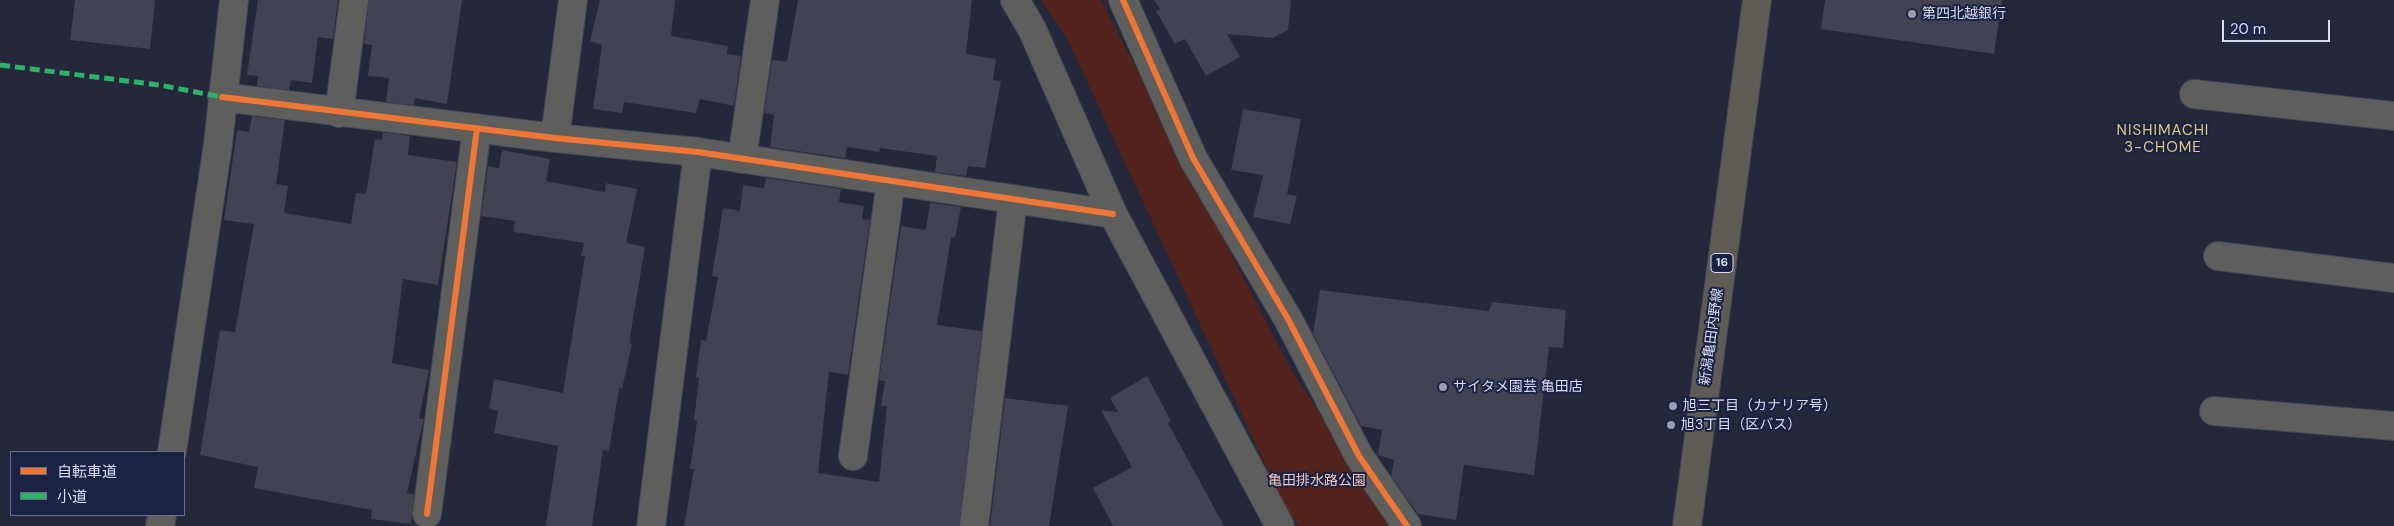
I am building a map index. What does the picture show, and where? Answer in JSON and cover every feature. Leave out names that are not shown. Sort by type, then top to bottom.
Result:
[{"type":"main road","name":"新潟亀田内野線","points":[[1687,526],[1757,0]]},
{"type":"street","points":[[172,451],[218,144],[234,0]]},
{"type":"street","points":[[339,113],[354,0]]},
{"type":"street","points":[[555,138],[573,0]]},
{"type":"street","points":[[742,159],[765,0]]},
{"type":"street","points":[[1014,0],[1032,29],[1112,214],[1280,526]]},
{"type":"street","points":[[1123,0],[1193,158],[1288,319],[1360,456],[1407,526]]},
{"type":"street","points":[[2194,94],[2394,116]]},
{"type":"street","points":[[222,97],[339,113],[555,138],[698,152],[1112,214]]},
{"type":"street","points":[[427,514],[477,128]]},
{"type":"street","points":[[651,526],[698,152]]},
{"type":"street","points":[[853,456],[891,181]]},
{"type":"street","points":[[974,526],[1013,199]]},
{"type":"street","points":[[2218,256],[2394,278]]},
{"type":"street","points":[[2214,411],[2394,426]]},
{"type":"green space","name":"亀田排水路公園","points":[[1041,0],[1101,0],[1291,370],[1394,526],[1299,526],[1283,503],[1067,38]]},
{"type":"building","points":[[75,0],[155,0],[150,49],[70,40]]},
{"type":"building","points":[[258,0],[338,0],[333,39],[318,37],[312,83],[291,80],[289,90],[257,86],[258,76],[247,75]]},
{"type":"building","points":[[369,0],[462,0],[447,104],[415,98],[414,105],[386,102],[389,78],[368,76],[372,45],[364,44]]},
{"type":"building","points":[[600,0],[675,0],[671,36],[728,46],[727,54],[741,56],[734,106],[700,99],[696,113],[624,102],[622,113],[593,109],[602,45],[590,41]]},
{"type":"building","points":[[798,0],[972,0],[966,54],[996,59],[993,80],[1001,81],[985,168],[968,166],[966,176],[935,172],[937,156],[880,148],[879,152],[847,147],[845,158],[770,147],[774,115],[764,113],[772,60],[787,62]]},
{"type":"building","points":[[1154,0],[1291,0],[1288,30],[1273,38],[1227,34],[1240,57],[1206,76],[1185,39],[1175,44],[1156,11],[1160,9]]},
{"type":"building","name":"第四北越銀行","points":[[1825,0],[2002,0],[1994,54],[1821,29]]},
{"type":"building","points":[[1243,109],[1301,119],[1287,194],[1297,196],[1290,224],[1253,217],[1263,175],[1231,170]]},
{"type":"building","points":[[252,116],[285,120],[276,184],[288,186],[284,213],[351,224],[356,193],[366,194],[375,139],[382,140],[383,132],[410,136],[408,155],[457,162],[438,285],[403,279],[392,363],[429,370],[419,418],[424,419],[407,493],[414,494],[411,524],[371,519],[372,510],[254,488],[258,467],[200,455],[220,330],[235,332],[254,224],[224,220],[237,130],[249,132]]},
{"type":"building","points":[[502,150],[550,159],[546,181],[605,192],[606,183],[637,189],[626,243],[645,247],[629,343],[632,344],[622,389],[619,388],[609,451],[603,450],[592,526],[546,526],[558,446],[494,433],[498,411],[489,409],[494,379],[563,393],[585,256],[581,256],[584,243],[514,232],[515,221],[481,216],[488,166],[499,168]]},
{"type":"building","points":[[766,178],[841,189],[839,202],[864,206],[862,219],[870,220],[848,375],[829,372],[818,473],[879,482],[887,406],[881,406],[885,381],[879,380],[901,226],[926,230],[930,203],[961,207],[955,238],[951,237],[937,325],[982,331],[959,526],[684,526],[694,469],[690,469],[697,421],[694,420],[699,378],[696,377],[701,340],[706,341],[718,277],[712,276],[723,208],[740,211],[743,185],[764,188]]},
{"type":"building","name":"サイタメ園芸 亀田店","points":[[1320,290],[1489,311],[1492,302],[1566,310],[1563,348],[1549,347],[1534,475],[1464,465],[1456,520],[1418,514],[1391,476],[1394,460],[1378,455],[1382,430],[1361,426],[1313,334]]},
{"type":"building","points":[[1147,376],[1171,421],[1168,423],[1224,526],[1113,526],[1093,488],[1132,467],[1101,410],[1118,412],[1110,398]]},
{"type":"building","points":[[1005,398],[1068,406],[1049,526],[990,526]]},
{"type":"marked path","points":[[0,65],[159,85],[222,97]]},
{"type":"cycle path","points":[[1123,0],[1193,158],[1288,319],[1359,456],[1407,526]]},
{"type":"cycle path","points":[[222,97],[555,138],[698,152],[1113,214]]},
{"type":"cycle path","points":[[427,514],[477,128]]},
{"type":"place","name":"第四北越銀行","points":[[1912,14]]},
{"type":"place","name":"サイタメ園芸 亀田店","points":[[1443,387]]},
{"type":"place","name":"旭三丁目（カナリア号）","points":[[1673,406]]},
{"type":"place","name":"旭3丁目（区バス）","points":[[1671,425]]},
{"type":"district","name":"NISHIMACHI 3-CHOME","points":[[2163,140]]}]
